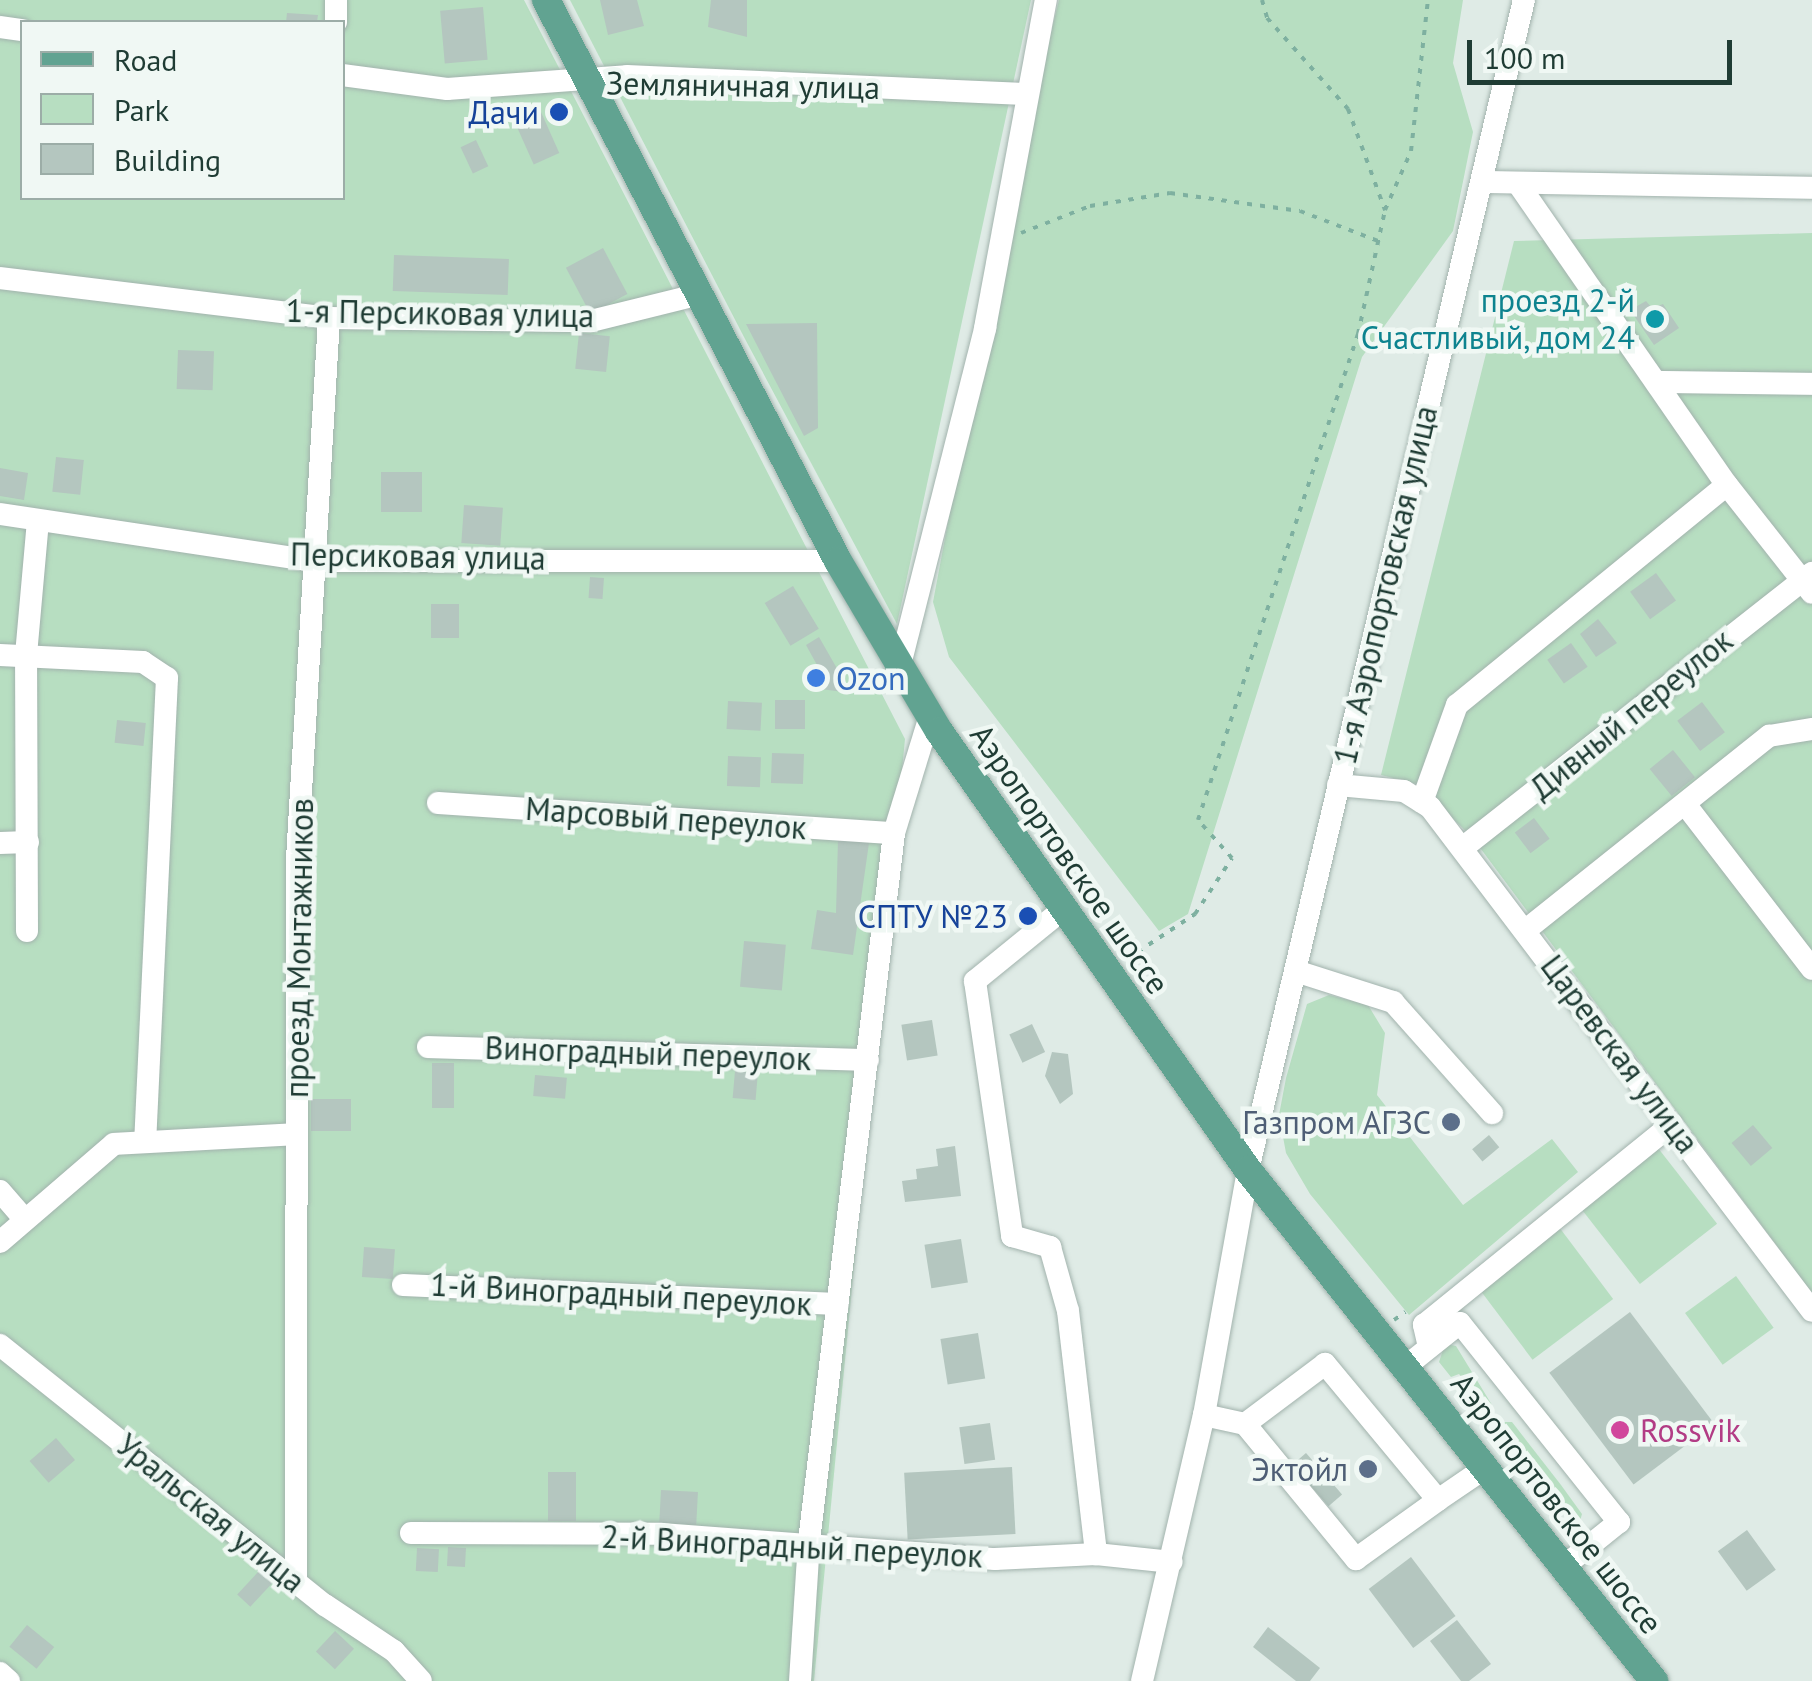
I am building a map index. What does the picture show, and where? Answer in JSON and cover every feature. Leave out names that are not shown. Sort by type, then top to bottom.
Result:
[{"type":"main road","name":"Аэропортовское шоссе","points":[[546,0],[838,561],[930,716],[1062,912],[1248,1170],[1654,1681]]},
{"type":"street","points":[[900,665],[985,328],[1046,0]]},
{"type":"street","name":"1-я Аэропортовская улица","points":[[1142,1681],[1204,1414],[1248,1170],[1299,972],[1338,785],[1484,182],[1524,0]]},
{"type":"street","name":"Земляничная улица","points":[[345,75],[448,89],[589,82],[627,76],[1026,94]]},
{"type":"street","points":[[1484,182],[1812,188]]},
{"type":"street","points":[[1520,185],[1727,485],[1807,582]]},
{"type":"street","name":"1-я Персиковая улица","points":[[0,278],[329,318],[591,321],[700,294]]},
{"type":"street","name":"проезд Монтажников","points":[[296,1579],[297,859],[329,318]]},
{"type":"street","points":[[1656,382],[1812,384]]},
{"type":"street","points":[[1422,802],[1457,705],[1727,485]]},
{"type":"street","name":"Персиковая улица","points":[[0,514],[316,561],[838,561]]},
{"type":"street","points":[[28,931],[26,655],[38,521]]},
{"type":"street","name":"Дивный переулок","points":[[1466,846],[1807,582]]},
{"type":"street","points":[[0,654],[143,662],[167,678],[145,1138]]},
{"type":"street","points":[[800,1681],[809,1541],[894,832],[930,716]]},
{"type":"street","points":[[1527,929],[1769,736],[1812,729]]},
{"type":"street","name":"Царевская улица","points":[[1338,785],[1404,791],[1422,802],[1466,846],[1812,1311]]},
{"type":"street","name":"Марсовый переулок","points":[[438,803],[894,832]]},
{"type":"street","points":[[1685,804],[1812,970]]},
{"type":"street","points":[[0,843],[28,842]]},
{"type":"street","points":[[1062,912],[975,980],[1012,1236],[1050,1247],[1068,1311],[1096,1554]]},
{"type":"street","points":[[1299,972],[1393,1002],[1492,1113]]},
{"type":"street","name":"Виноградный переулок","points":[[428,1047],[868,1060]]},
{"type":"street","points":[[1430,1347],[1424,1325],[1672,1124]]},
{"type":"street","points":[[0,1242],[114,1144],[145,1138],[297,1134]]},
{"type":"street","points":[[0,1191],[25,1220]]},
{"type":"street","name":"1-й Виноградный переулок","points":[[404,1285],[838,1304]]},
{"type":"street","points":[[1405,1367],[1460,1323],[1619,1522],[1563,1566]]},
{"type":"street","name":"Уральская улица","points":[[0,1345],[394,1652],[421,1681]]},
{"type":"street","points":[[1245,1424],[1325,1364],[1438,1500]]},
{"type":"street","points":[[1204,1414],[1245,1424],[1356,1559],[1485,1468]]},
{"type":"street","name":"2-й Виноградный переулок","points":[[411,1533],[809,1541],[995,1559],[1096,1554],[1172,1562]]},
{"type":"street","points":[[0,1673],[8,1681]]},
{"type":"path","points":[[1262,0],[1267,18],[1348,108],[1386,210]]},
{"type":"path","points":[[1106,974],[1195,914],[1232,858],[1198,820],[1358,334],[1386,210],[1411,151],[1428,0]]},
{"type":"path","points":[[999,244],[1090,206],[1170,193],[1300,211],[1378,241]]},
{"type":"green space","points":[[0,0],[524,0],[905,739],[814,1681],[0,1681]]},
{"type":"green space","points":[[570,0],[1031,0],[897,624],[745,339]]},
{"type":"green space","points":[[1059,0],[1463,0],[1453,63],[1473,132],[1453,231],[1362,357],[1188,914],[1159,931],[949,657],[933,602],[1004,224]]},
{"type":"green space","points":[[1812,233],[1812,1293],[1472,837],[1417,784],[1381,775],[1514,241]]},
{"type":"green space","points":[[1329,995],[1368,1005],[1385,1033],[1377,1095],[1463,1205],[1552,1139],[1578,1172],[1409,1315],[1310,1194],[1286,1153],[1279,1115],[1286,1078],[1307,1004]]},
{"type":"green space","points":[[1658,1148],[1717,1224],[1640,1284],[1581,1208]]},
{"type":"green space","points":[[1559,1227],[1613,1299],[1533,1360],[1478,1288]]},
{"type":"green space","points":[[1736,1276],[1774,1328],[1723,1365],[1685,1313]]},
{"type":"green space","points":[[1445,1344],[1456,1346],[1492,1405],[1486,1407],[1459,1374],[1451,1377],[1439,1362]]},
{"type":"green space","points":[[1503,1422],[1512,1422],[1561,1485],[1582,1514],[1579,1524],[1571,1524],[1500,1435]]},
{"type":"building","points":[[600,0],[637,0],[644,26],[608,35]]},
{"type":"building","points":[[711,0],[747,0],[747,37],[708,27]]},
{"type":"building","points":[[483,7],[488,60],[445,64],[440,11]]},
{"type":"building","points":[[287,13],[318,15],[317,20],[286,20]]},
{"type":"building","points":[[541,112],[559,153],[534,164],[515,123]]},
{"type":"building","points":[[476,140],[488,166],[473,173],[461,147]]},
{"type":"building","points":[[603,248],[627,294],[590,314],[566,268]]},
{"type":"building","points":[[394,255],[509,259],[508,295],[393,291]]},
{"type":"building","name":"проезд 2-й Счастливый, дом 24","points":[[1646,301],[1652,308],[1663,304],[1679,328],[1654,345],[1630,310]]},
{"type":"building","points":[[817,323],[818,428],[804,436],[746,324]]},
{"type":"building","points":[[579,333],[610,336],[606,372],[575,369]]},
{"type":"building","points":[[178,350],[214,351],[213,390],[177,389]]},
{"type":"building","points":[[56,457],[84,460],[80,495],[52,492]]},
{"type":"building","points":[[0,468],[28,473],[24,500],[0,496]]},
{"type":"building","points":[[381,472],[422,472],[422,512],[381,512]]},
{"type":"building","points":[[464,505],[503,508],[500,546],[461,543]]},
{"type":"building","points":[[1656,573],[1676,601],[1650,619],[1630,592]]},
{"type":"building","points":[[590,577],[604,578],[603,599],[589,598]]},
{"type":"building","points":[[793,586],[819,629],[790,646],[765,603]]},
{"type":"building","points":[[431,604],[459,604],[459,638],[431,638]]},
{"type":"building","points":[[1598,619],[1617,643],[1596,657],[1580,634]]},
{"type":"building","points":[[819,637],[851,693],[813,688],[804,672],[817,665],[806,645]]},
{"type":"building","points":[[1571,643],[1588,667],[1564,683],[1547,660]]},
{"type":"building","points":[[775,700],[805,700],[805,729],[775,729]]},
{"type":"building","points":[[728,701],[762,703],[760,731],[727,729]]},
{"type":"building","points":[[1702,702],[1725,732],[1700,751],[1677,721]]},
{"type":"building","points":[[117,720],[146,723],[143,746],[115,743]]},
{"type":"building","points":[[1673,750],[1695,777],[1672,796],[1650,769]]},
{"type":"building","points":[[772,753],[804,754],[803,784],[771,783]]},
{"type":"building","points":[[728,756],[761,757],[760,787],[727,786]]},
{"type":"building","points":[[1534,818],[1550,839],[1530,853],[1515,832]]},
{"type":"building","points":[[838,839],[869,843],[853,955],[811,949],[817,910],[836,913]]},
{"type":"building","points":[[744,941],[786,945],[782,990],[740,987]]},
{"type":"building","points":[[932,1020],[938,1056],[907,1060],[901,1025]]},
{"type":"building","points":[[1032,1024],[1045,1052],[1022,1063],[1009,1035]]},
{"type":"building","points":[[1052,1052],[1068,1054],[1073,1094],[1060,1104],[1045,1076]]},
{"type":"building","points":[[432,1063],[454,1063],[454,1108],[432,1108]]},
{"type":"building","points":[[735,1071],[758,1073],[756,1100],[733,1098]]},
{"type":"building","points":[[535,1075],[567,1078],[565,1099],[533,1096]]},
{"type":"building","points":[[311,1099],[351,1099],[351,1131],[311,1131]]},
{"type":"building","points":[[1753,1125],[1772,1148],[1751,1166],[1732,1143]]},
{"type":"building","points":[[1489,1135],[1499,1147],[1482,1161],[1472,1149]]},
{"type":"building","points":[[955,1146],[961,1196],[905,1202],[902,1181],[917,1179],[916,1169],[938,1166],[936,1149]]},
{"type":"building","points":[[961,1239],[968,1282],[931,1288],[924,1245]]},
{"type":"building","points":[[364,1247],[395,1249],[393,1279],[362,1277]]},
{"type":"building","points":[[1630,1312],[1714,1424],[1634,1485],[1549,1373]]},
{"type":"building","points":[[978,1333],[985,1378],[948,1384],[940,1339]]},
{"type":"building","points":[[990,1423],[995,1460],[964,1464],[959,1427]]},
{"type":"building","points":[[56,1438],[75,1460],[49,1483],[30,1461]]},
{"type":"building","points":[[1306,1453],[1342,1495],[1328,1506],[1292,1465]]},
{"type":"building","points":[[1012,1467],[1016,1534],[908,1540],[904,1473]]},
{"type":"building","points":[[548,1472],[576,1472],[576,1521],[548,1521]]},
{"type":"building","points":[[661,1490],[698,1492],[696,1525],[659,1523]]},
{"type":"building","points":[[1747,1530],[1776,1570],[1747,1591],[1718,1551]]},
{"type":"building","points":[[448,1547],[466,1548],[465,1567],[447,1566]]},
{"type":"building","points":[[417,1548],[439,1549],[438,1572],[416,1571]]},
{"type":"building","points":[[1411,1557],[1456,1616],[1413,1648],[1369,1589]]},
{"type":"building","points":[[259,1571],[272,1583],[250,1607],[237,1594]]},
{"type":"building","points":[[1457,1620],[1491,1664],[1469,1681],[1461,1681],[1430,1641]]},
{"type":"building","points":[[27,1625],[54,1647],[37,1669],[9,1647]]},
{"type":"building","points":[[1268,1627],[1320,1668],[1310,1681],[1296,1681],[1253,1647]]},
{"type":"building","points":[[335,1631],[354,1649],[335,1669],[316,1651]]},
{"type":"place","name":"Дачи","points":[[559,112]]},
{"type":"place","name":"проезд 2-й Счастливый, дом 24","points":[[1655,319]]},
{"type":"place","name":"Ozon","points":[[816,678]]},
{"type":"place","name":"СПТУ №23","points":[[1028,916]]},
{"type":"place","name":"Газпром АГЗС","points":[[1451,1122]]},
{"type":"place","name":"Rossvik","points":[[1620,1430]]},
{"type":"place","name":"Эктойл","points":[[1368,1469]]}]
